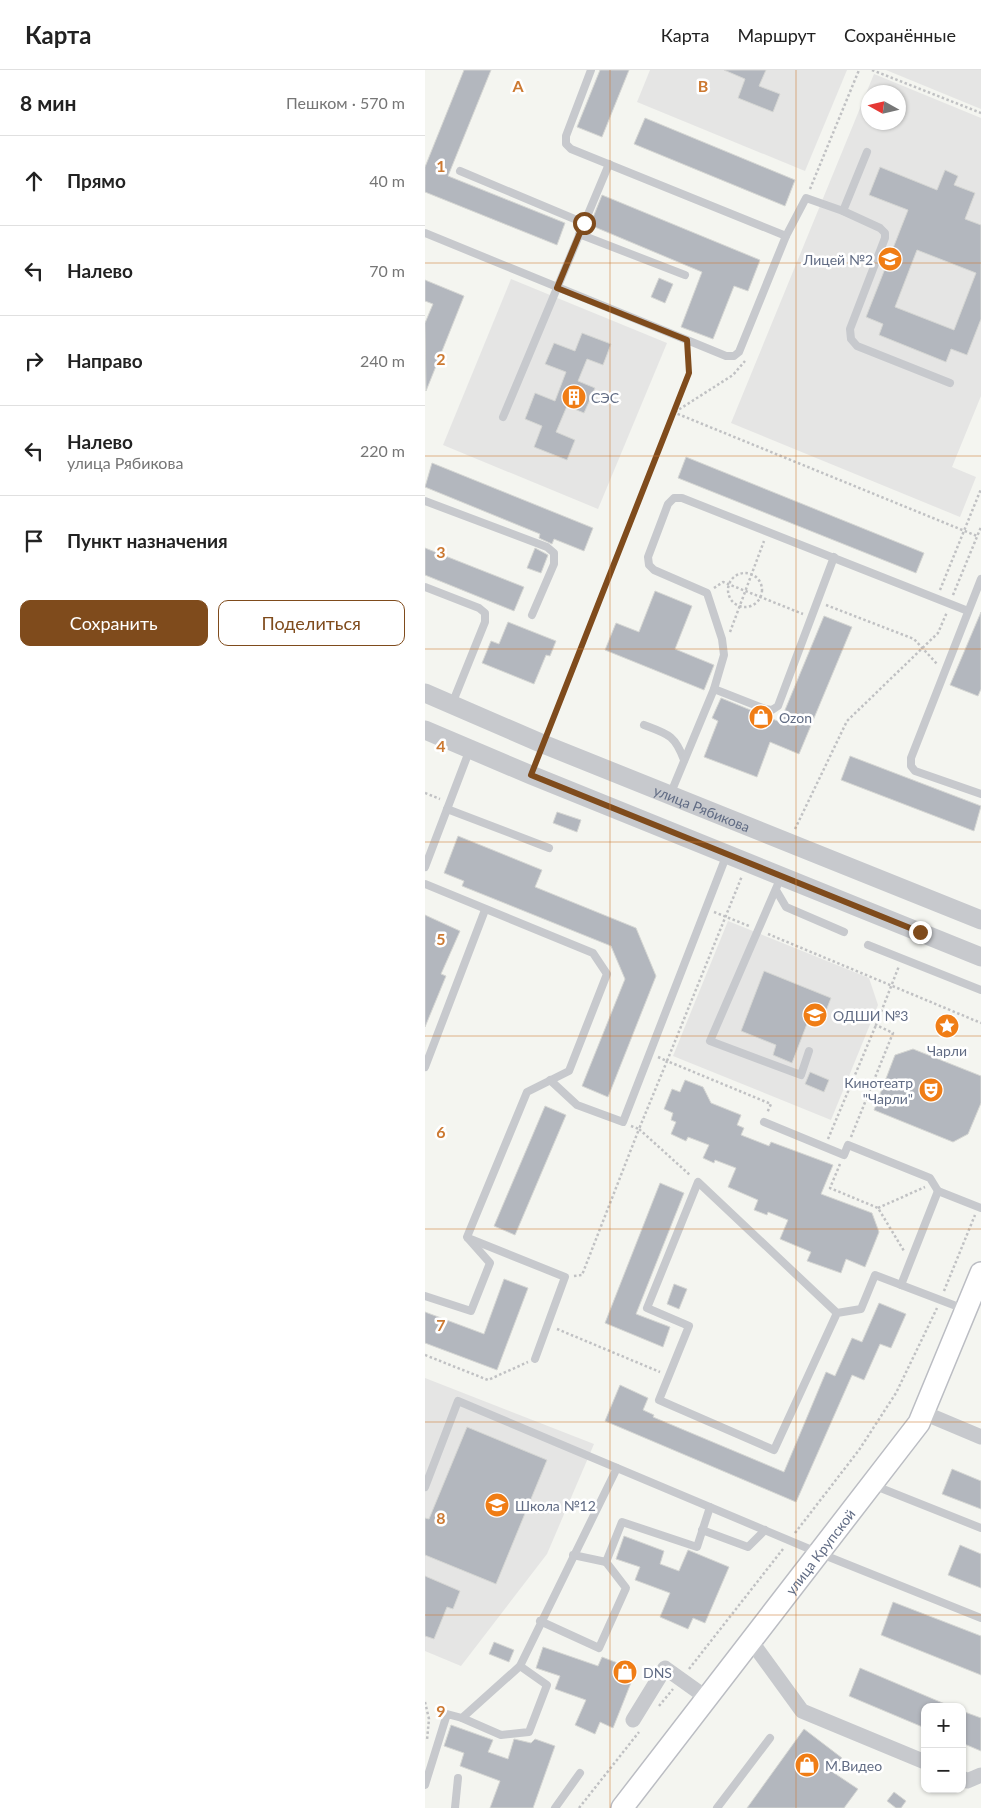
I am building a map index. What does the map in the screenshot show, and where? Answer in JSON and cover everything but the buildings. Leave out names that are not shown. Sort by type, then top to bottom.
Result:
[{"type":"main road","name":"улица Крупской","points":[[623,1808],[924,1413],[981,1273]]},
{"type":"street","name":"улица Рябикова","points":[[425,693],[543,744],[981,920]]},
{"type":"street","points":[[425,730],[728,853],[779,882],[981,957]]},
{"type":"street","points":[[924,1413],[981,1436]]},
{"type":"street","points":[[751,1641],[802,1711],[921,1760]]},
{"type":"street","points":[[639,1722],[665,1668],[707,1698]]},
{"type":"street","points":[[966,1780],[981,1775]]},
{"type":"lane","points":[[591,70],[566,136],[566,144],[571,149],[786,236]]},
{"type":"lane","points":[[843,211],[867,152]]},
{"type":"lane","points":[[503,417],[609,164]]},
{"type":"lane","points":[[459,171],[584,223]]},
{"type":"lane","points":[[425,233],[726,356],[736,355],[739,352],[786,236],[806,198],[843,211],[880,228],[885,233],[885,238],[850,328],[851,339],[857,346],[950,383]]},
{"type":"lane","points":[[579,234],[685,275]]},
{"type":"lane","points":[[670,795],[714,689],[725,648],[707,594],[654,570],[649,565],[649,556],[668,504],[674,498],[682,498],[968,611]]},
{"type":"lane","points":[[425,501],[547,547],[554,553],[554,564],[533,615]]},
{"type":"lane","points":[[714,689],[772,710],[778,706],[834,557]]},
{"type":"lane","points":[[981,579],[911,758],[911,766],[915,771],[981,794]]},
{"type":"lane","points":[[425,587],[479,608],[485,613],[485,622],[452,705]]},
{"type":"lane","points":[[644,725],[671,736],[679,745],[684,760]]},
{"type":"lane","points":[[425,867],[469,749]]},
{"type":"lane","points":[[448,806],[549,848]]},
{"type":"lane","points":[[550,1080],[577,1105],[623,1122],[728,853]]},
{"type":"lane","points":[[779,882],[711,1041],[801,1075],[809,1051]]},
{"type":"lane","points":[[779,882],[786,907],[844,932]]},
{"type":"lane","points":[[425,884],[593,954],[607,974],[569,1071],[527,1092],[467,1237]]},
{"type":"lane","points":[[425,1067],[485,910]]},
{"type":"lane","points":[[868,945],[981,990]]},
{"type":"lane","points":[[764,1122],[844,1155],[848,1145],[929,1178],[938,1191],[980,1207]]},
{"type":"lane","points":[[698,1182],[837,1313],[775,1450],[659,1400],[689,1326],[647,1308],[698,1182]]},
{"type":"lane","points":[[901,1285],[938,1191]]},
{"type":"lane","points":[[467,1237],[565,1277],[535,1359]]},
{"type":"lane","points":[[425,1296],[471,1311],[490,1263],[467,1237]]},
{"type":"lane","points":[[837,1313],[861,1309],[875,1275],[966,1309]]},
{"type":"lane","points":[[425,1487],[458,1401],[819,1553],[981,1618]]},
{"type":"lane","points":[[463,1718],[520,1666],[540,1621],[617,1468]]},
{"type":"lane","points":[[871,1484],[981,1528]]},
{"type":"lane","points":[[606,1562],[622,1522],[697,1547],[710,1507]]},
{"type":"lane","points":[[702,1530],[748,1547],[765,1530]]},
{"type":"lane","points":[[540,1621],[599,1648],[626,1588],[606,1562],[573,1555]]},
{"type":"lane","points":[[425,1785],[447,1714],[463,1718],[501,1735],[529,1732],[547,1685],[520,1666]]},
{"type":"lane","points":[[717,1808],[770,1738]]},
{"type":"lane","points":[[555,1808],[580,1773]]},
{"type":"lane","points":[[455,1808],[458,1778]]},
{"type":"path","points":[[806,198],[859,70]]},
{"type":"path","points":[[872,70],[981,114]]},
{"type":"path","points":[[543,744],[689,373],[687,340]]},
{"type":"path","points":[[673,412],[741,368],[746,359],[736,355]]},
{"type":"path","points":[[673,412],[977,536]]},
{"type":"path","points":[[936,598],[981,489]]},
{"type":"path","points":[[788,843],[847,721],[938,634],[981,527]]},
{"type":"path","points":[[725,648],[767,531]]},
{"type":"path","points":[[739,574],[751,574],[760,582],[762,588],[761,597],[751,607],[740,607],[730,599],[728,593],[729,584],[739,574]]},
{"type":"path","points":[[707,594],[723,582],[811,617]]},
{"type":"path","points":[[817,601],[914,639],[944,672]]},
{"type":"path","points":[[425,793],[448,806]]},
{"type":"path","points":[[565,1277],[581,1275],[742,875]]},
{"type":"path","points":[[706,909],[981,1023]]},
{"type":"path","points":[[825,1148],[903,959]]},
{"type":"path","points":[[848,1145],[893,1033],[876,1025]]},
{"type":"path","points":[[650,1054],[771,1104],[764,1122]]},
{"type":"path","points":[[623,1122],[639,1129],[698,1182]]},
{"type":"path","points":[[844,1155],[830,1188],[878,1208],[910,1261]]},
{"type":"path","points":[[878,1208],[933,1183]]},
{"type":"path","points":[[657,1709],[859,1450],[896,1393],[941,1300],[980,1207]]},
{"type":"path","points":[[547,1325],[669,1375]]},
{"type":"path","points":[[425,1355],[488,1380],[535,1359]]},
{"type":"path","points":[[425,1702],[429,1719],[425,1746]]},
{"type":"path","points":[[579,1808],[639,1722]]},
{"type":"shaded area","points":[[650,70],[847,70],[805,171],[637,102]]},
{"type":"shaded area","points":[[886,70],[981,70],[981,109]]},
{"type":"shaded area","name":"Лицей №2","points":[[874,74],[901,85],[869,85]]},
{"type":"shaded area","name":"Лицей №2","points":[[906,87],[981,118],[981,396],[952,467],[976,477],[960,517],[731,423],[861,106],[861,130],[906,130]]},
{"type":"shaded area","points":[[511,279],[667,343],[598,509],[443,445]]},
{"type":"shaded area","points":[[728,921],[869,978],[878,1005],[831,1120],[673,1056]]},
{"type":"shaded area","name":"Школа №12","points":[[425,1378],[594,1444],[547,1554],[461,1666],[425,1651]]},
{"type":"place","name":"Лицей №2","points":[[890,259]]},
{"type":"place","name":"СЭС","points":[[574,397]]},
{"type":"place","name":"Ozon","points":[[761,717]]},
{"type":"place","name":"ОДШИ №3","points":[[815,1015]]},
{"type":"place","name":"Чарли","points":[[947,1026]]},
{"type":"place","name":"Кинотеатр \"Чарли\"","points":[[931,1090]]},
{"type":"place","name":"Школа №12","points":[[497,1505]]},
{"type":"place","name":"DNS","points":[[625,1672]]},
{"type":"place","name":"М.Видео","points":[[807,1765]]},
{"type":"route","points":[[584,223],[557,288],[687,340],[689,373],[531,775],[920,932]]}]
